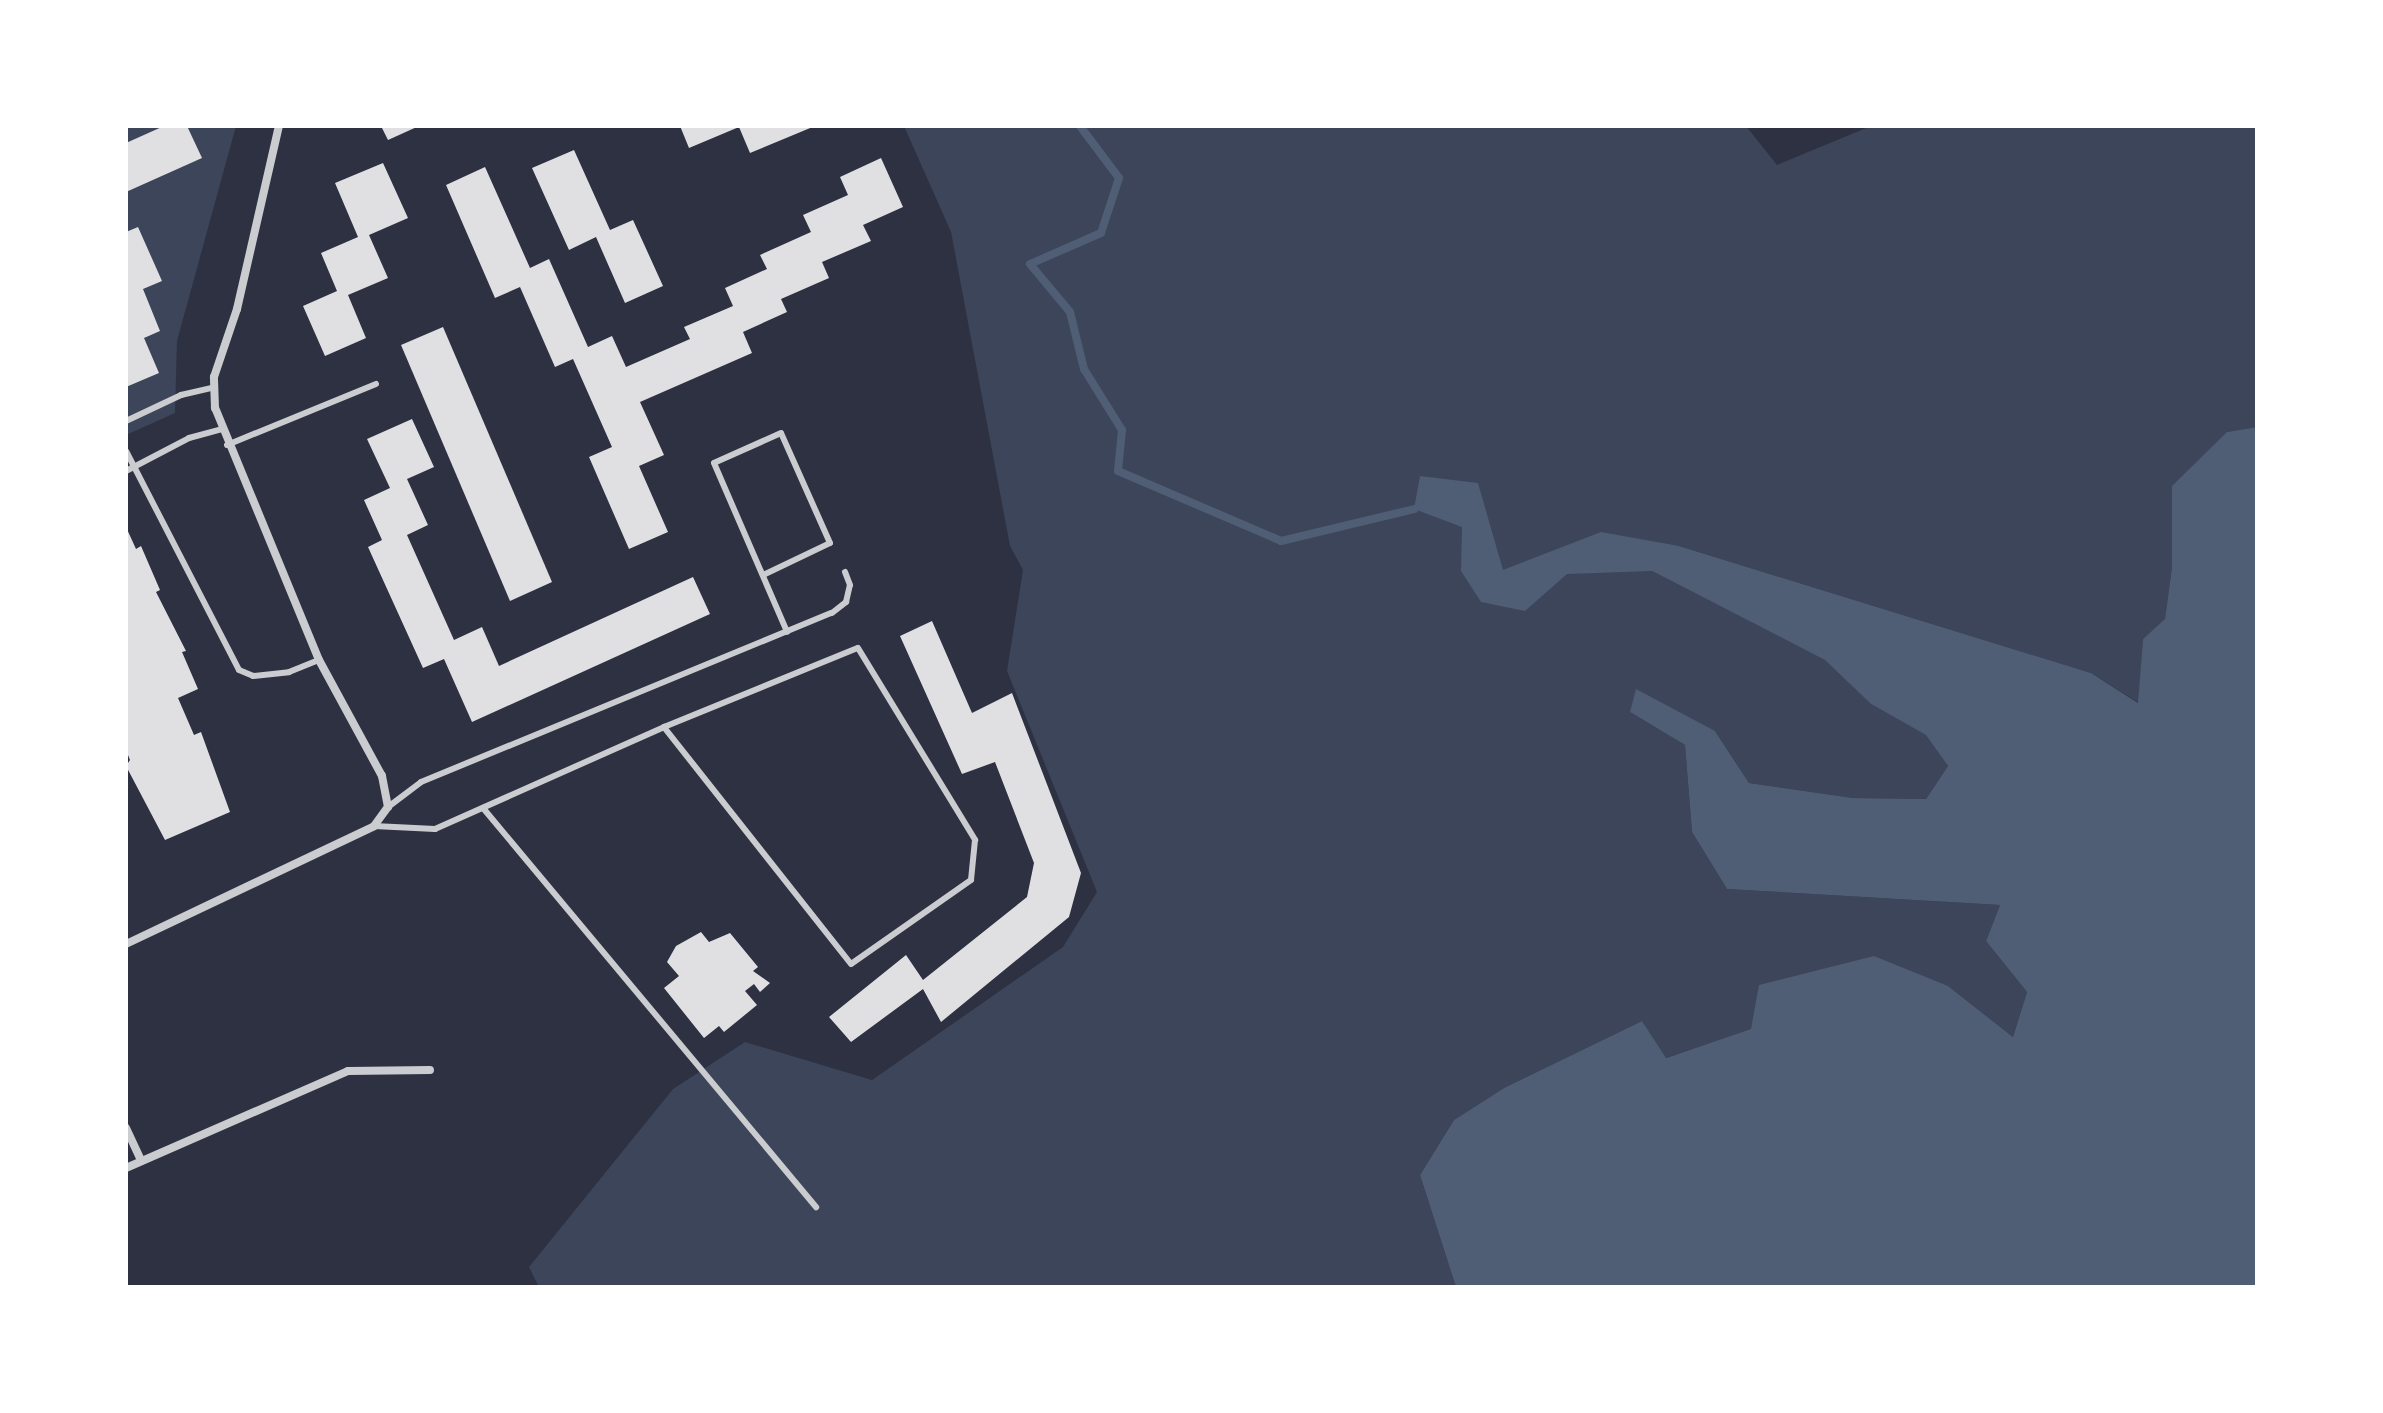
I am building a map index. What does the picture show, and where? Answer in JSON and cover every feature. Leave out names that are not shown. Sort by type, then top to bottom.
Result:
[{"type":"street","points":[[126,944],[374,826],[388,807],[382,776],[319,660],[227,445],[215,387],[279,126]]},
{"type":"street","points":[[126,1168],[348,1071],[430,1070]]},
{"type":"street","points":[[126,1128],[141,1160]]},
{"type":"lane","points":[[227,445],[376,384]]},
{"type":"lane","points":[[126,421],[181,395],[215,387]]},
{"type":"lane","points":[[130,469],[189,438],[222,429]]},
{"type":"lane","points":[[763,575],[830,543],[781,433],[714,463],[787,632]]},
{"type":"lane","points":[[126,451],[130,469],[239,670],[253,676],[277,673],[319,660]]},
{"type":"lane","points":[[388,807],[421,782],[787,632],[846,602],[850,585],[845,572]]},
{"type":"lane","points":[[374,826],[435,829],[664,727],[858,648],[975,840],[971,880],[851,964],[664,727]]},
{"type":"lane","points":[[483,808],[816,1207]]},
{"type":"shaded area","points":[[126,126],[236,126],[177,341],[175,413],[126,435]]},
{"type":"shaded area","points":[[904,126],[1746,126],[1777,165],[1871,126],[2257,126],[2257,427],[2227,432],[2172,567],[2165,620],[2143,639],[2139,703],[2091,673],[1679,546],[1652,571],[1826,660],[1871,704],[1927,735],[1948,766],[1926,799],[1853,798],[1749,783],[1715,731],[1630,712],[1685,745],[1692,832],[1727,889],[2000,905],[1986,941],[2027,992],[2013,1037],[1948,986],[1752,1029],[1665,1058],[1642,1021],[1504,1088],[1454,1120],[1420,1175],[1456,1287],[539,1287],[529,1267],[673,1089],[745,1042],[872,1080],[1063,947],[1097,892],[1007,671],[1023,570],[1010,546],[951,232]]},
{"type":"shaded area","points":[[2257,427],[2257,1287],[1456,1287],[1420,1175],[1454,1120],[1504,1088],[1642,1021],[1666,1058],[1751,1029],[1759,985],[1874,956],[1948,986],[2013,1037],[2027,992],[1986,941],[2000,905],[1727,889],[1692,832],[1685,745],[1630,712],[1636,689],[1715,731],[1749,783],[1853,798],[1926,799],[1948,766],[1926,735],[1871,704],[1825,660],[1652,571],[1567,574],[1525,611],[1481,602],[1461,571],[1462,527],[1414,509],[1420,476],[1478,483],[1503,570],[1601,532],[1679,546],[2091,673],[2138,703],[2143,639],[2165,619],[2172,567],[2172,486],[2227,432]]},
{"type":"building","points":[[164,126],[187,126],[202,158],[126,192],[126,143]]},
{"type":"building","points":[[381,126],[419,126],[388,140]]},
{"type":"building","points":[[680,126],[815,126],[750,153],[739,127],[689,148]]},
{"type":"building","points":[[574,150],[610,230],[633,220],[663,286],[625,303],[596,237],[569,250],[532,168]]},
{"type":"building","points":[[881,158],[903,207],[863,225],[871,241],[822,262],[829,278],[781,299],[787,312],[743,332],[752,353],[640,402],[664,455],[639,466],[668,532],[629,549],[589,457],[612,447],[573,359],[555,367],[520,287],[495,298],[446,185],[485,167],[530,268],[549,259],[588,347],[612,336],[626,367],[690,339],[684,327],[733,306],[725,288],[767,269],[760,255],[811,232],[803,215],[848,195],[840,177]]},
{"type":"building","points":[[383,163],[408,218],[369,235],[388,278],[348,295],[366,338],[325,356],[303,306],[337,291],[321,253],[358,237],[335,183]]},
{"type":"building","points":[[138,227],[162,281],[143,289],[160,331],[144,338],[159,373],[126,387],[126,232]]},
{"type":"building","points":[[443,327],[552,582],[510,601],[401,345]]},
{"type":"building","points":[[412,419],[434,467],[407,479],[428,525],[407,535],[454,640],[482,627],[499,666],[693,577],[710,614],[472,722],[444,659],[423,668],[368,547],[382,540],[364,500],[390,488],[367,439]]},
{"type":"building","points":[[126,527],[136,549],[141,546],[160,590],[156,592],[186,651],[182,652],[198,689],[178,698],[194,735],[201,732],[230,812],[165,840],[126,766],[130,760],[126,750]]},
{"type":"building","points":[[932,621],[972,713],[1012,693],[1081,873],[1069,917],[941,1022],[923,989],[851,1042],[829,1017],[906,955],[923,980],[1027,897],[1034,863],[995,762],[962,774],[900,636]]},
{"type":"building","points":[[701,932],[709,942],[730,933],[758,967],[753,971],[770,983],[760,992],[754,984],[745,991],[757,1005],[724,1032],[719,1026],[704,1038],[664,988],[679,976],[667,962],[676,946]]},
{"type":"waterway","points":[[1080,126],[1119,178],[1101,233],[1030,264],[1070,312],[1084,369],[1122,430],[1118,471],[1281,541],[1414,509]]}]
